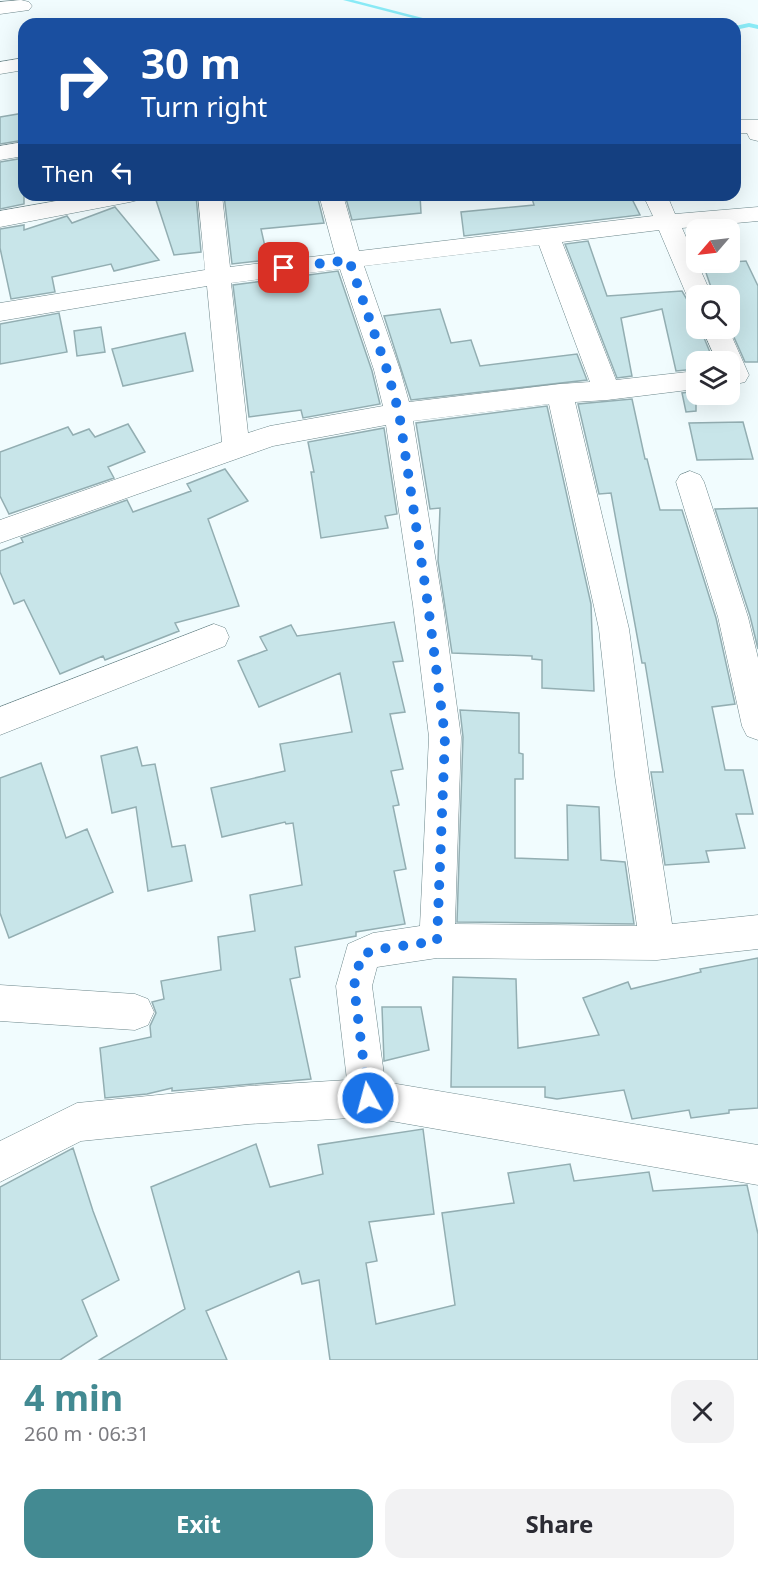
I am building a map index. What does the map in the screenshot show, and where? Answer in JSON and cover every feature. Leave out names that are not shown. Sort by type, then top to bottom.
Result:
[{"type":"street","points":[[0,8],[22,6]]},
{"type":"street","points":[[0,68],[18,65]]},
{"type":"street","points":[[741,127],[755,126],[758,135]]},
{"type":"street","points":[[0,153],[18,150]]},
{"type":"street","points":[[0,219],[97,201]]},
{"type":"street","points":[[211,201],[236,447]]},
{"type":"street","points":[[333,201],[349,260],[387,370],[399,413],[428,605],[445,737],[437,941]]},
{"type":"street","points":[[657,201],[695,285]]},
{"type":"street","points":[[0,312],[219,276],[666,222],[758,214]]},
{"type":"street","points":[[549,236],[607,391]]},
{"type":"street","points":[[721,339],[741,374]]},
{"type":"street","points":[[0,532],[270,436],[399,413],[560,393],[607,391],[686,381]]},
{"type":"street","points":[[560,393],[614,629],[632,776],[657,943]]},
{"type":"street","points":[[690,482],[746,616],[758,726]]},
{"type":"street","points":[[0,721],[214,637]]},
{"type":"street","points":[[368,1098],[354,986],[361,956],[373,950],[437,941],[657,943],[758,932]]},
{"type":"street","points":[[0,1003],[135,1012]]},
{"type":"street","points":[[0,1162],[77,1122],[249,1105],[368,1098],[758,1165]]},
{"type":"building","points":[[18,114],[18,141],[0,144],[0,117]]},
{"type":"building","points":[[18,159],[18,201],[24,201],[24,204],[0,209],[0,162]]},
{"type":"building","points":[[156,201],[197,201],[201,252],[174,255]]},
{"type":"building","points":[[225,201],[318,201],[324,223],[261,229],[268,260],[232,264]]},
{"type":"building","points":[[347,201],[420,201],[421,213],[352,220]]},
{"type":"building","points":[[533,201],[633,201],[640,215],[464,236],[461,212],[534,205]]},
{"type":"building","points":[[115,207],[159,260],[114,271],[111,264],[52,277],[55,292],[11,299],[0,248],[0,229],[24,225],[24,230],[67,216],[72,223]]},
{"type":"building","points":[[588,241],[607,296],[682,291],[686,298],[686,339],[705,339],[709,351],[686,351],[686,370],[676,371],[662,309],[621,318],[632,376],[617,378],[565,244]]},
{"type":"building","points":[[740,261],[746,261],[758,286],[758,362],[745,362],[735,339],[740,339],[740,285],[710,285],[706,273],[740,273]]},
{"type":"building","points":[[338,271],[372,371],[380,404],[303,418],[301,410],[249,417],[233,285]]},
{"type":"building","points":[[440,309],[451,343],[471,340],[480,366],[577,354],[587,380],[411,400],[384,316]]},
{"type":"building","points":[[59,313],[67,352],[0,364],[0,324]]},
{"type":"building","points":[[101,327],[105,352],[77,356],[74,331]]},
{"type":"building","points":[[185,333],[193,371],[123,386],[112,349]]},
{"type":"building","points":[[686,392],[686,405],[696,405],[696,411],[686,412],[682,393]]},
{"type":"building","points":[[632,399],[645,459],[647,459],[660,510],[682,510],[716,618],[735,704],[712,707],[725,770],[743,770],[753,814],[736,814],[745,848],[706,851],[709,862],[665,865],[651,772],[663,772],[645,663],[642,663],[611,493],[599,494],[578,404]]},
{"type":"building","points":[[547,406],[591,604],[594,691],[542,688],[542,660],[532,659],[532,656],[452,653],[438,561],[440,508],[430,509],[416,423]]},
{"type":"building","points":[[743,422],[753,459],[697,460],[689,423]]},
{"type":"building","points":[[128,424],[145,452],[108,467],[114,478],[9,514],[0,496],[0,452],[68,427],[73,435],[89,429],[95,437]]},
{"type":"building","points":[[384,428],[397,514],[385,516],[388,528],[321,538],[311,472],[314,472],[308,442]]},
{"type":"building","points":[[225,469],[248,501],[208,519],[239,606],[175,623],[179,631],[105,660],[103,656],[60,674],[24,600],[14,604],[0,572],[0,551],[23,542],[21,538],[127,500],[133,512],[191,491],[187,484]]},
{"type":"building","points":[[758,508],[758,649],[750,616],[715,509]]},
{"type":"building","points":[[394,622],[403,661],[393,662],[405,712],[390,714],[403,769],[391,771],[399,805],[393,806],[406,869],[394,871],[405,924],[356,932],[356,936],[295,947],[300,977],[290,979],[311,1079],[172,1091],[172,1088],[147,1094],[105,1098],[100,1048],[151,1037],[150,1026],[156,1013],[152,1002],[164,999],[161,981],[221,970],[218,937],[255,931],[250,895],[302,885],[293,823],[286,824],[285,822],[222,837],[211,788],[285,771],[280,744],[352,732],[340,673],[259,707],[238,661],[267,650],[260,637],[291,625],[297,636]]},
{"type":"building","points":[[460,710],[519,713],[519,753],[523,754],[523,779],[515,779],[515,858],[568,860],[567,805],[599,807],[601,860],[625,862],[634,924],[457,922],[463,737]]},
{"type":"building","points":[[137,747],[142,766],[155,764],[172,847],[185,845],[192,881],[148,891],[136,807],[112,813],[101,756]]},
{"type":"building","points":[[41,763],[66,838],[87,829],[113,892],[9,938],[0,913],[0,778]]},
{"type":"building","points":[[758,958],[758,1108],[729,1110],[729,1113],[691,1118],[689,1110],[632,1119],[624,1090],[557,1099],[545,1097],[545,1087],[451,1087],[453,977],[516,979],[518,1048],[599,1035],[583,998],[628,982],[631,989],[701,972],[700,969]]},
{"type":"building","points":[[382,1007],[421,1007],[429,1050],[384,1061]]},
{"type":"building","points":[[423,1129],[434,1214],[369,1222],[377,1261],[366,1263],[376,1324],[455,1305],[442,1213],[514,1203],[508,1173],[570,1164],[574,1181],[649,1172],[653,1191],[747,1185],[758,1234],[758,1360],[330,1360],[319,1280],[302,1284],[299,1271],[206,1311],[227,1360],[99,1360],[185,1309],[151,1187],[256,1144],[270,1187],[323,1174],[318,1145]]},
{"type":"building","points":[[73,1148],[93,1211],[119,1280],[82,1300],[97,1336],[60,1360],[0,1360],[0,1187]]},
{"type":"waterway","points":[[346,0],[419,18]]},
{"type":"waterway","points":[[741,27],[749,25],[758,27]]},
{"type":"route","points":[[284,268],[349,260],[387,370],[399,413],[445,737],[437,941],[373,950],[361,956],[354,986],[368,1098]]}]
